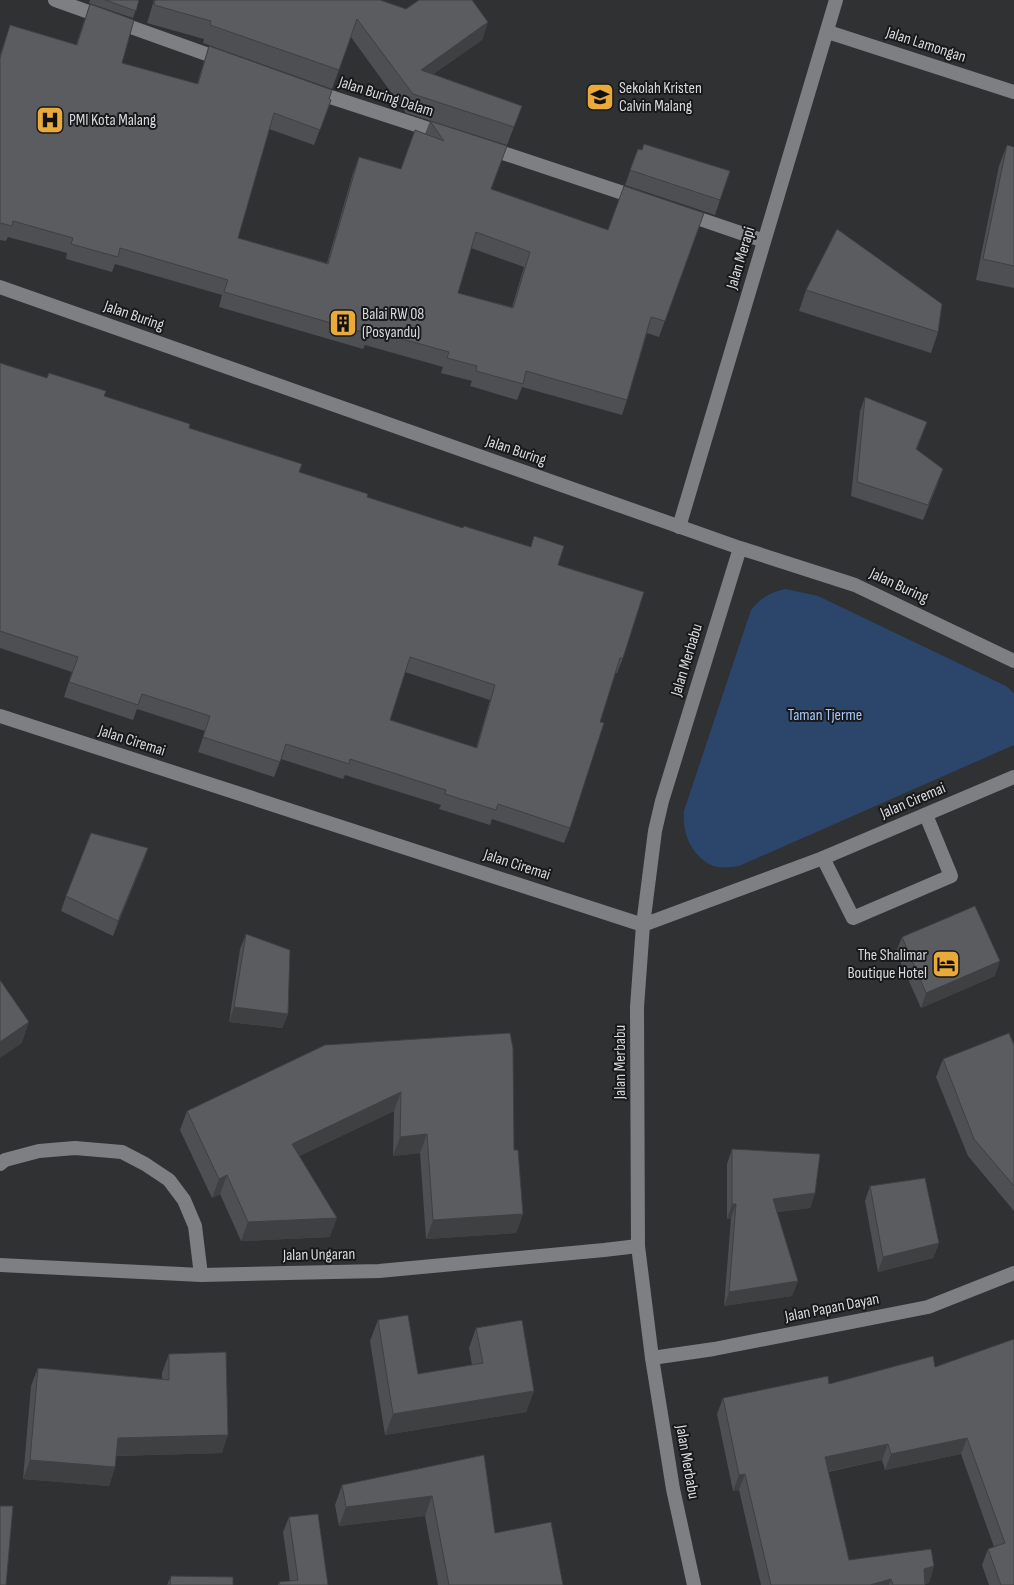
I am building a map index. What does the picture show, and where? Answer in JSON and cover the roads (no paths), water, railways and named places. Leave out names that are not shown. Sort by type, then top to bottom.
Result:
[{"type":"street","points":[[55,0],[239,66]]},
{"type":"street","name":"Jalan Merapi","points":[[679,527],[836,0]]},
{"type":"street","name":"Jalan Lamongan","points":[[828,32],[1014,92]]},
{"type":"street","name":"Jalan Buring Dalam","points":[[302,88],[458,138]]},
{"type":"street","points":[[476,144],[653,203]]},
{"type":"street","points":[[671,209],[764,241]]},
{"type":"street","name":"Jalan Buring","points":[[0,287],[679,527],[855,585],[1014,660]]},
{"type":"street","name":"Jalan Merbabu","points":[[694,1585],[673,1489],[652,1358],[638,1246],[637,1007],[643,925],[655,831],[662,801],[740,548]]},
{"type":"street","name":"Jalan Ciremai","points":[[0,716],[643,925],[823,858],[1014,777]]},
{"type":"street","points":[[823,858],[853,918],[952,876],[926,815]]},
{"type":"street","points":[[0,1164],[5,1160],[39,1151],[75,1148],[122,1152],[145,1164],[169,1180],[184,1200],[195,1226],[201,1275]]},
{"type":"street","name":"Jalan Ungaran","points":[[0,1265],[201,1275],[379,1271],[638,1246]]},
{"type":"street","name":"Jalan Papan Dayan","points":[[652,1358],[714,1349],[928,1307],[1014,1273]]},
{"type":"place","name":"Sekolah Kristen Calvin Malang","points":[[600,97]]},
{"type":"place","name":"PMI Kota Malang","points":[[50,120]]},
{"type":"place","name":"Balai RW 08 (Posyandu)","points":[[343,323]]},
{"type":"place","name":"The Shalimar Boutique Hotel","points":[[946,964]]},
{"type":"park label","name":"Taman Tjerme","points":[[825,715]]}]
